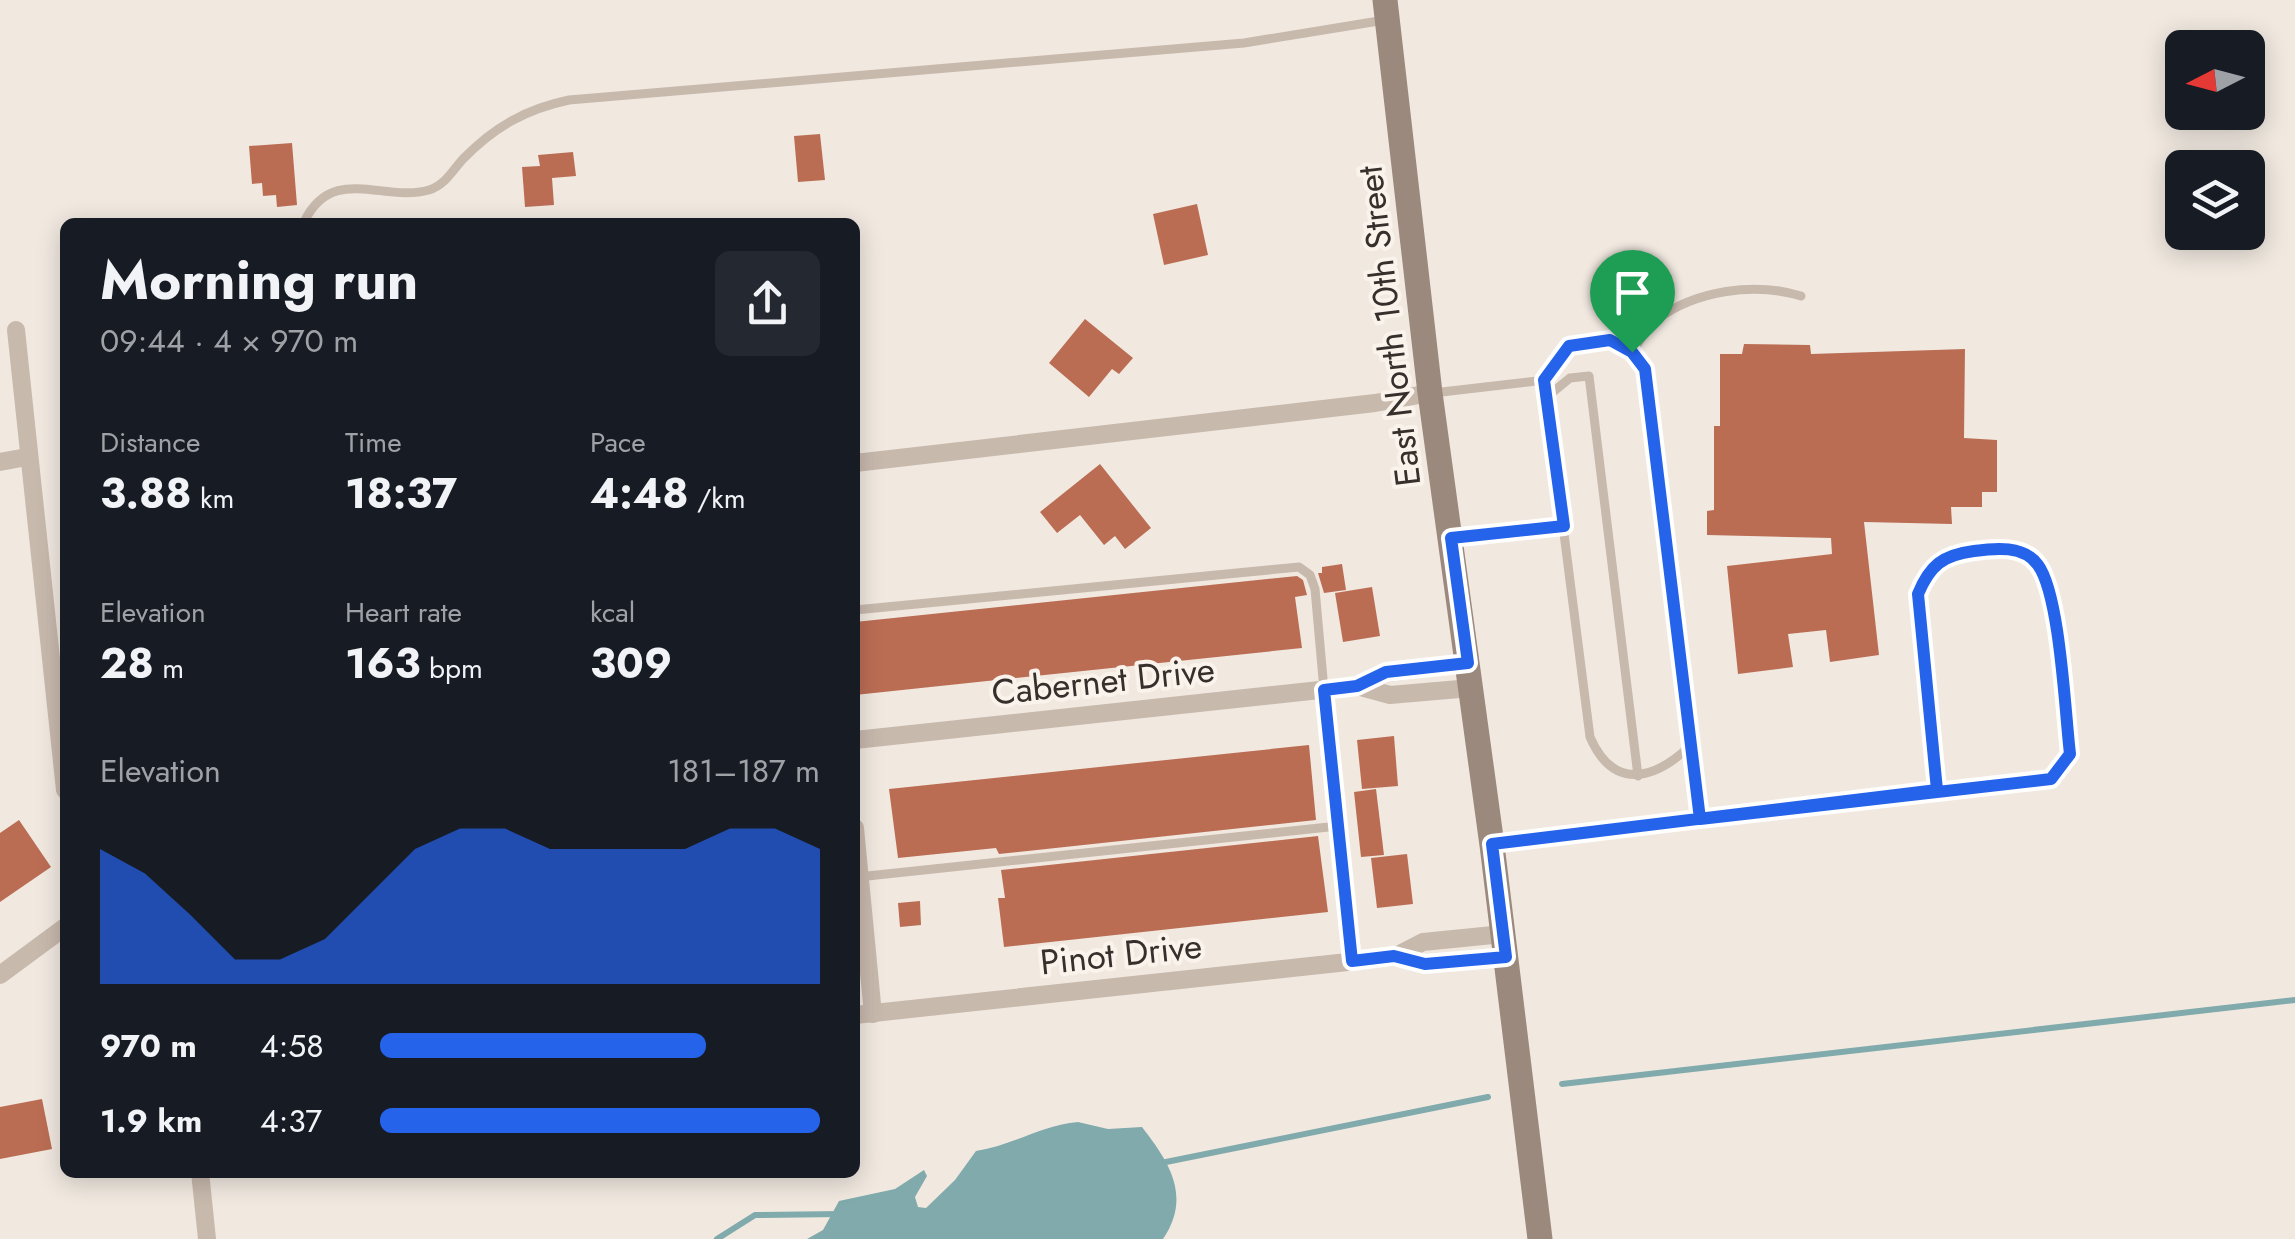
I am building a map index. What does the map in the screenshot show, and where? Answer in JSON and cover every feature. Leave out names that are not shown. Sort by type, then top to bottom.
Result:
[{"type":"main road","name":"East North 10th Street","points":[[1386,10],[1430,393],[1492,844],[1540,1239]]},
{"type":"street","points":[[16,330],[60,746]]},
{"type":"street","points":[[860,462],[1375,403],[1430,393]]},
{"type":"street","points":[[0,462],[27,457]]},
{"type":"street","name":"Cabernet Drive","points":[[860,739],[1357,686],[1386,672],[1470,676]]},
{"type":"street","points":[[1324,690],[1352,961]]},
{"type":"street","points":[[0,975],[60,931]]},
{"type":"street","points":[[860,936],[864,1014]]},
{"type":"street","name":"Pinot Drive","points":[[864,1014],[1394,956],[1423,942],[1504,945]]},
{"type":"street","points":[[201,1178],[207,1239]]},
{"type":"lane","points":[[307,218],[318,200],[340,190],[414,192],[443,184],[464,158],[513,117],[553,103],[1244,44],[1386,10]]},
{"type":"lane","points":[[1632,352],[1654,322],[1687,302],[1722,293],[1774,288],[1801,296]]},
{"type":"lane","points":[[1430,393],[1544,380],[1569,346],[1610,340],[1632,352],[1645,369],[1700,819]]},
{"type":"lane","points":[[1548,396],[1570,378],[1589,376],[1638,776]]},
{"type":"lane","points":[[1544,380],[1590,737],[1600,760],[1638,776],[1672,763],[1690,746]]},
{"type":"lane","points":[[1451,538],[1564,526]]},
{"type":"lane","points":[[1492,844],[2051,779],[2070,754],[2050,590],[2037,562],[2016,549],[1946,555],[1928,572],[1918,594],[1937,790]]},
{"type":"lane","points":[[860,610],[1299,567],[1310,576],[1314,589],[1324,690]]},
{"type":"lane","points":[[860,877],[1338,826]]},
{"type":"water","points":[[1078,1122],[1108,1129],[1142,1127],[1152,1140],[1168,1166],[1176,1194],[1172,1223],[1163,1239],[807,1239],[823,1230],[839,1201],[895,1189],[924,1170],[927,1176],[915,1197],[918,1207],[926,1208],[955,1180],[976,1151]]},
{"type":"building","points":[[820,134],[825,180],[798,182],[794,136]]},
{"type":"building","points":[[292,143],[297,205],[277,207],[276,195],[263,196],[262,183],[252,184],[249,146]]},
{"type":"building","points":[[573,152],[576,176],[552,178],[554,205],[525,207],[522,167],[540,166],[538,155]]},
{"type":"building","points":[[1197,204],[1208,255],[1164,265],[1153,214]]},
{"type":"building","points":[[1085,319],[1133,358],[1119,374],[1112,369],[1089,397],[1049,363]]},
{"type":"building","points":[[1744,344],[1810,345],[1811,354],[1965,349],[1964,438],[1997,440],[1997,492],[1982,492],[1982,507],[1951,507],[1952,524],[1864,522],[1879,655],[1830,662],[1826,630],[1788,634],[1793,667],[1738,674],[1727,566],[1832,554],[1831,538],[1707,535],[1707,511],[1714,510],[1714,426],[1720,426],[1720,354],[1742,354]]},
{"type":"building","points":[[1100,464],[1151,528],[1125,549],[1115,536],[1104,545],[1080,515],[1057,533],[1040,512]]},
{"type":"building","points":[[1342,564],[1346,590],[1324,593],[1318,573],[1322,573],[1322,567]]},
{"type":"building","points":[[1297,576],[1303,580],[1307,595],[1295,597],[1302,648],[860,694],[860,621]]},
{"type":"building","points":[[1372,587],[1380,636],[1343,642],[1335,593]]},
{"type":"building","points":[[1394,736],[1398,786],[1362,789],[1357,740]]},
{"type":"building","points":[[1309,745],[1316,820],[999,854],[996,848],[898,858],[889,789]]},
{"type":"building","points":[[1376,789],[1384,855],[1361,857],[1354,792]]},
{"type":"building","points":[[19,820],[51,867],[0,902],[0,833]]},
{"type":"building","points":[[1318,836],[1328,912],[1004,947],[998,898],[1005,898],[1001,870]]},
{"type":"building","points":[[1407,854],[1413,904],[1377,908],[1371,858]]},
{"type":"building","points":[[920,901],[921,925],[900,927],[898,903]]},
{"type":"building","points":[[42,1099],[52,1149],[0,1159],[0,1107]]},
{"type":"waterway","points":[[1562,1084],[2295,1000]]},
{"type":"waterway","points":[[1161,1163],[1488,1097]]},
{"type":"waterway","points":[[717,1239],[755,1215],[841,1214]]},
{"type":"route","points":[[1632,352],[1610,340],[1569,346],[1544,380],[1564,526],[1451,538],[1468,663],[1386,672],[1357,686],[1324,690],[1352,961],[1394,956],[1425,964],[1506,957],[1492,844],[1700,819],[1937,790],[1918,594],[1928,572],[1946,555],[2016,549],[2037,562],[2050,590],[2070,754],[2051,779],[1700,819],[1645,369],[1632,352]]}]
